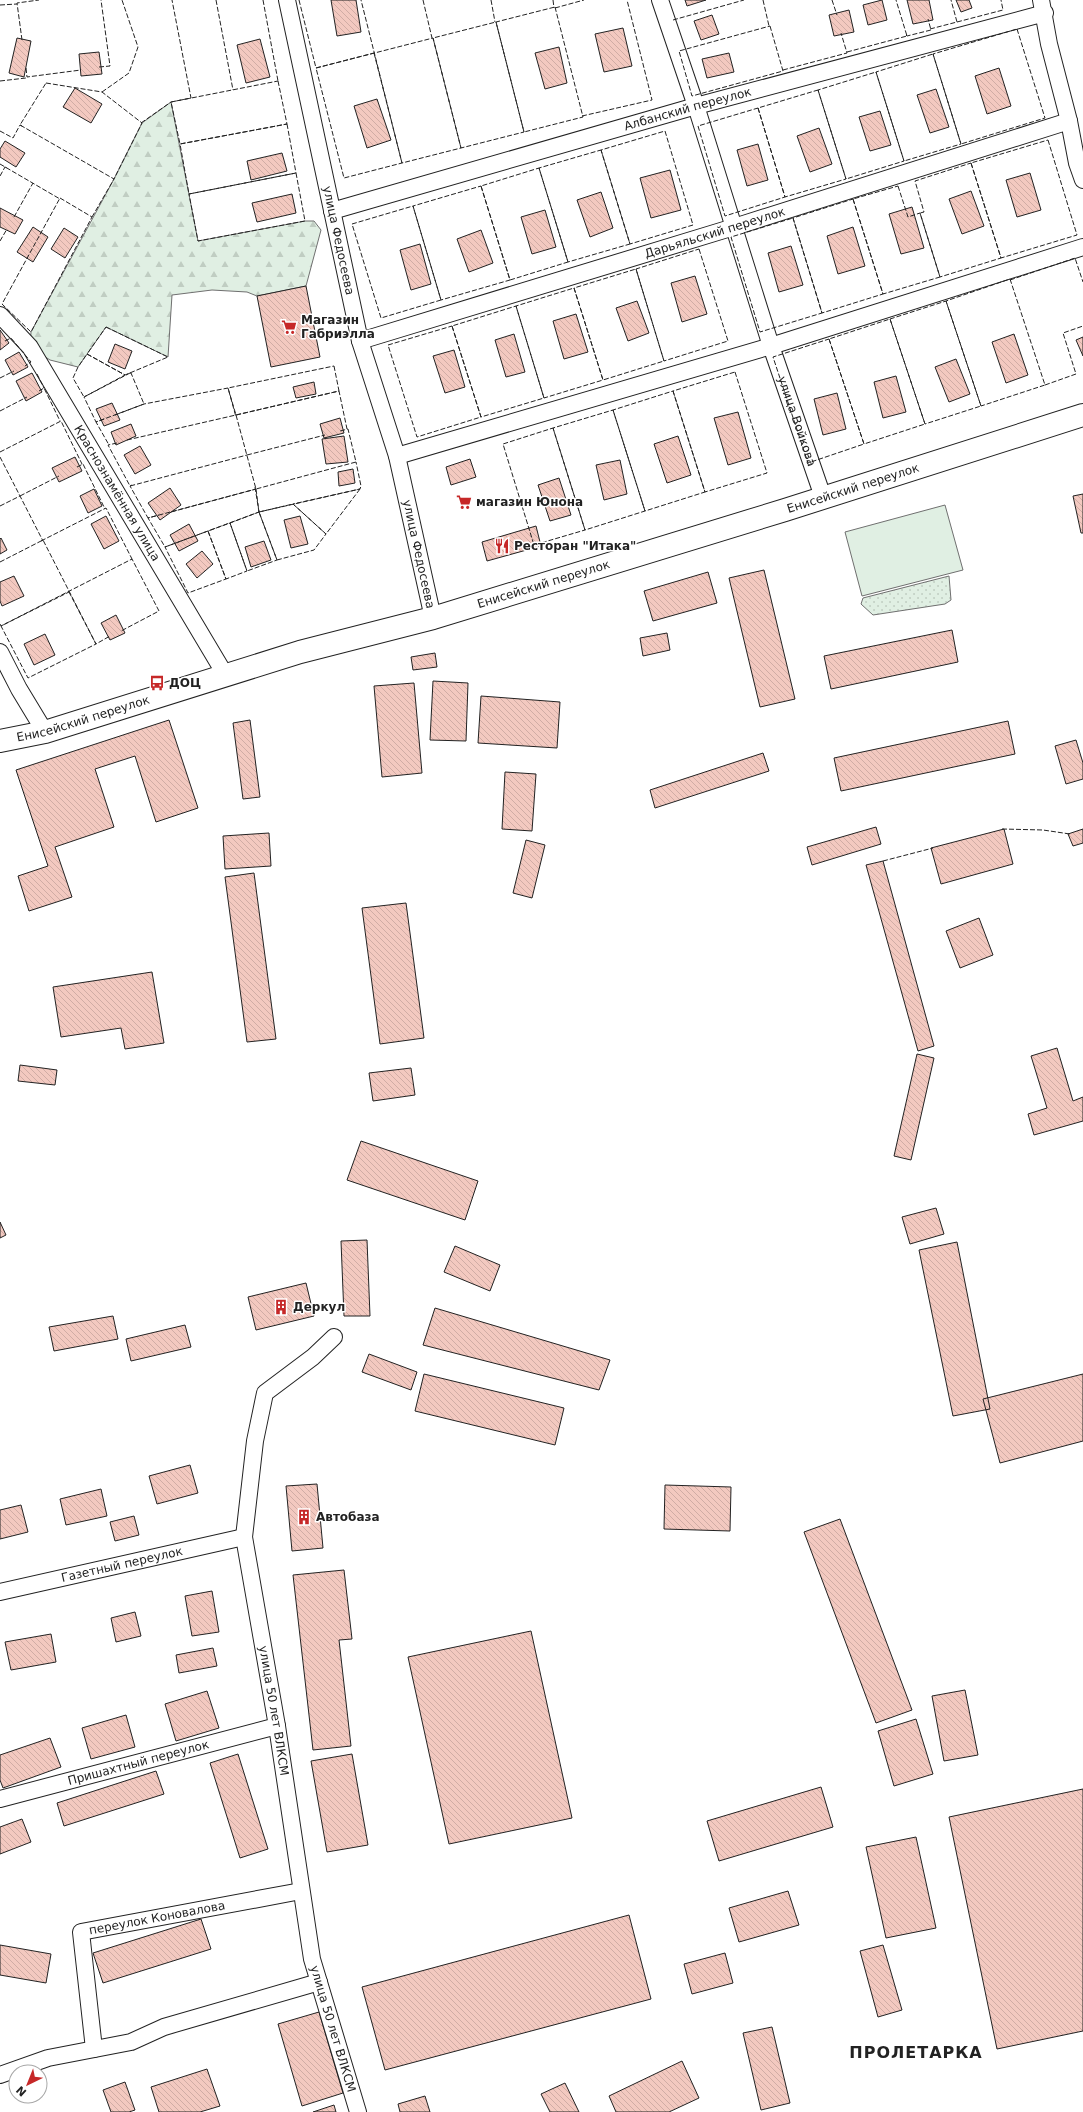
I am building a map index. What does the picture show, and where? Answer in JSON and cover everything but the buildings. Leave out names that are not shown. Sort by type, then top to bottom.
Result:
[{"type":"main road","name":"Енисейский переулок","points":[[0,740],[45,732],[300,652],[433,618],[1083,415]]},
{"type":"street","name":"улица Федосеева","points":[[287,0],[360,341],[397,456],[433,618]]},
{"type":"street","points":[[660,0],[696,106],[734,227]]},
{"type":"street","name":"Албанский переулок","points":[[332,211],[1043,6]]},
{"type":"street","points":[[1043,6],[1049,44],[1069,121],[1077,163],[1083,180]]},
{"type":"street","name":"Дарьяльский переулок","points":[[360,341],[734,227],[1069,121]]},
{"type":"street","name":"улица Войкова","points":[[734,227],[771,346],[823,497]]},
{"type":"street","points":[[397,456],[771,346],[1083,247]]},
{"type":"street","name":"Краснознамённая улица","points":[[0,315],[30,347],[226,676]]},
{"type":"street","points":[[0,652],[19,689],[45,732]]},
{"type":"street","name":"улица 50 лет ВЛКСМ","points":[[334,1337],[313,1357],[265,1393],[255,1441],[244,1537],[277,1726],[312,1959],[358,2112]]},
{"type":"street","name":"Газетный переулок","points":[[0,1592],[244,1537]]},
{"type":"street","name":"Пришахтный переулок","points":[[0,1799],[277,1726]]},
{"type":"street","name":"переулок Коновалова","points":[[94,2049],[81,1932],[301,1892]]},
{"type":"street","points":[[0,2075],[48,2058],[132,2042],[164,2027],[319,1982]]},
{"type":"green space","points":[[171,102],[198,241],[305,221],[314,221],[321,230],[306,286],[257,296],[247,292],[212,290],[172,295],[168,357],[106,327],[78,367],[50,360],[30,347],[31,332],[114,179],[142,123]]},
{"type":"green space","points":[[945,505],[963,570],[862,596],[845,532]]},
{"type":"green space","points":[[949,576],[951,600],[945,604],[873,615],[861,604],[863,598]]},
{"type":"fence","points":[[22,40],[17,3],[39,0]]},
{"type":"fence","points":[[99,67],[110,66],[101,0]]},
{"type":"fence","points":[[102,92],[129,73],[138,47],[122,0]]},
{"type":"fence","points":[[141,123],[171,102],[191,98],[172,0]]},
{"type":"fence","points":[[216,0],[233,90]]},
{"type":"fence","points":[[263,0],[277,82]]},
{"type":"fence","points":[[299,0],[316,68],[433,38],[461,148],[402,163],[361,0]]},
{"type":"fence","points":[[423,0],[432,38]]},
{"type":"fence","points":[[491,0],[495,22]]},
{"type":"fence","points":[[553,0],[554,8]]},
{"type":"fence","points":[[555,8],[584,0]]},
{"type":"fence","points":[[582,116],[652,100],[627,0]]},
{"type":"fence","points":[[673,20],[744,0]]},
{"type":"fence","points":[[763,0],[769,26]]},
{"type":"fence","points":[[832,0],[837,15]]},
{"type":"fence","points":[[847,52],[907,36],[896,0]]},
{"type":"fence","points":[[930,29],[957,22],[951,0]]},
{"type":"fence","points":[[957,22],[1003,10],[1001,0]]},
{"type":"fence","points":[[0,5],[17,4]]},
{"type":"fence","points":[[555,7],[583,117],[524,132],[496,22],[555,7]]},
{"type":"fence","points":[[906,35],[931,30],[928,19]]},
{"type":"fence","points":[[496,22],[524,132],[461,148],[433,38],[496,22]]},
{"type":"fence","points":[[770,26],[783,71],[692,96],[679,51],[770,26]]},
{"type":"fence","points":[[1017,29],[1045,118],[961,144],[933,54],[1017,29]]},
{"type":"fence","points":[[783,70],[847,53],[841,33]]},
{"type":"fence","points":[[374,53],[402,163],[344,178],[316,68],[374,53]]},
{"type":"fence","points":[[933,54],[961,144],[904,161],[876,72],[933,54]]},
{"type":"fence","points":[[26,68],[27,77],[81,70]]},
{"type":"fence","points":[[876,72],[904,161],[846,179],[818,90],[876,72]]},
{"type":"fence","points":[[0,81],[26,78]]},
{"type":"fence","points":[[278,81],[287,124],[180,144],[171,102],[278,81]]},
{"type":"fence","points":[[46,83],[102,92],[142,123],[114,179],[20,125],[46,83]]},
{"type":"fence","points":[[818,90],[846,179],[785,197],[758,108],[818,90]]},
{"type":"fence","points":[[758,108],[785,197],[725,216],[698,126],[758,108]]},
{"type":"fence","points":[[287,124],[296,173],[189,194],[180,144],[287,124]]},
{"type":"fence","points":[[0,131],[13,138],[20,125],[22,126]]},
{"type":"fence","points":[[665,131],[693,225],[630,244],[601,150],[665,131]]},
{"type":"fence","points":[[1048,140],[1077,235],[1001,258],[971,163],[1048,140]]},
{"type":"fence","points":[[601,150],[630,244],[568,262],[539,168],[601,150]]},
{"type":"fence","points":[[971,163],[1001,258],[940,277],[920,213],[924,212],[915,181],[971,163]]},
{"type":"fence","points":[[0,164],[60,199]]},
{"type":"fence","points":[[0,176],[5,167],[7,168]]},
{"type":"fence","points":[[539,168],[568,262],[510,280],[481,186],[539,168]]},
{"type":"fence","points":[[296,173],[305,221],[198,241],[189,194],[296,173]]},
{"type":"fence","points":[[92,217],[114,179]]},
{"type":"fence","points":[[14,217],[33,183]]},
{"type":"fence","points":[[481,186],[510,280],[441,300],[413,206],[481,186]]},
{"type":"fence","points":[[898,186],[908,217],[920,213],[940,277],[883,294],[853,199],[898,186]]},
{"type":"fence","points":[[60,198],[92,217],[31,332],[2,304],[60,198]]},
{"type":"fence","points":[[853,199],[883,294],[822,313],[793,218],[853,199]]},
{"type":"fence","points":[[413,206],[441,300],[381,318],[352,224],[413,206]]},
{"type":"fence","points":[[793,218],[822,313],[760,332],[731,237],[793,218]]},
{"type":"fence","points":[[0,241],[7,229]]},
{"type":"fence","points":[[699,249],[728,341],[664,361],[636,269],[699,249]]},
{"type":"fence","points":[[1010,280],[1075,258],[1083,282]]},
{"type":"fence","points":[[636,269],[664,361],[603,380],[574,288],[636,269]]},
{"type":"fence","points":[[1010,279],[1045,385],[981,406],[946,301],[1010,279]]},
{"type":"fence","points":[[574,288],[603,380],[544,398],[516,306],[574,288]]},
{"type":"fence","points":[[946,301],[981,406],[925,424],[890,319],[946,301]]},
{"type":"fence","points":[[516,306],[544,398],[481,417],[452,326],[516,306]]},
{"type":"fence","points":[[890,319],[925,424],[864,444],[829,339],[890,319]]},
{"type":"fence","points":[[452,326],[481,417],[417,437],[388,345],[452,326]]},
{"type":"fence","points":[[1045,385],[1076,374],[1063,333],[1083,326]]},
{"type":"fence","points":[[106,327],[168,357],[125,375],[87,354],[106,327]]},
{"type":"fence","points":[[5,341],[11,338],[31,362],[25,366]]},
{"type":"fence","points":[[829,339],[864,444],[808,463],[773,357],[829,339]]},
{"type":"fence","points":[[87,354],[125,375],[84,397],[73,378],[78,367],[87,354]]},
{"type":"fence","points":[[334,366],[339,391],[236,415],[228,388],[334,366]]},
{"type":"fence","points":[[0,378],[14,371]]},
{"type":"fence","points":[[735,372],[767,473],[705,492],[673,391],[735,372]]},
{"type":"fence","points":[[130,373],[144,404],[96,422],[84,397],[130,373]]},
{"type":"fence","points":[[37,374],[44,388]]},
{"type":"fence","points":[[39,391],[44,388],[60,421]]},
{"type":"fence","points":[[115,415],[144,404],[228,388],[236,417]]},
{"type":"fence","points":[[236,415],[339,391],[347,429]]},
{"type":"fence","points":[[673,391],[705,492],[645,511],[613,410],[673,391]]},
{"type":"fence","points":[[0,411],[27,397]]},
{"type":"fence","points":[[613,410],[645,511],[585,530],[553,428],[613,410]]},
{"type":"fence","points":[[127,440],[236,415],[256,489],[356,462],[348,429],[340,431]]},
{"type":"fence","points":[[104,419],[96,422],[109,445]]},
{"type":"fence","points":[[0,452],[61,421],[82,464]]},
{"type":"fence","points":[[553,428],[585,530],[534,545],[503,444],[553,428]]},
{"type":"fence","points":[[247,455],[325,435]]},
{"type":"fence","points":[[117,443],[108,445],[130,486],[247,455]]},
{"type":"fence","points":[[0,457],[20,496]]},
{"type":"fence","points":[[255,487],[259,512],[360,489],[361,486],[356,462]]},
{"type":"fence","points":[[77,467],[83,464],[105,509]]},
{"type":"fence","points":[[20,496],[59,476]]},
{"type":"fence","points":[[132,485],[130,486],[148,518],[159,515]]},
{"type":"fence","points":[[256,489],[259,512],[165,547],[148,518],[256,489]]},
{"type":"fence","points":[[171,512],[256,489]]},
{"type":"fence","points":[[360,489],[326,534],[293,504],[360,489]]},
{"type":"fence","points":[[0,506],[20,496],[43,541]]},
{"type":"fence","points":[[293,504],[326,534],[314,550],[277,560],[259,512],[293,504]]},
{"type":"fence","points":[[41,541],[106,508],[132,559],[131,560]]},
{"type":"fence","points":[[259,512],[277,560],[247,571],[230,523],[259,512]]},
{"type":"fence","points":[[230,523],[247,571],[226,579],[208,531],[230,523]]},
{"type":"fence","points":[[208,531],[226,579],[188,593],[165,547],[208,531]]},
{"type":"fence","points":[[0,562],[43,540],[96,644],[110,636]]},
{"type":"fence","points":[[0,624],[1,626],[132,559],[159,611],[121,631]]},
{"type":"fence","points":[[69,592],[96,644],[28,678],[1,626],[69,592]]},
{"type":"fence","points":[[1002,829],[1043,830],[1070,834]]},
{"type":"fence","points":[[883,861],[933,848]]},
{"type":"place","name":"Магазин Габриэлла","points":[[289,327]]},
{"type":"place","name":"магазин Юнона","points":[[464,502]]},
{"type":"place","name":"Ресторан \"Итака\"","points":[[502,546]]},
{"type":"place","name":"ДОЦ","points":[[157,683]]},
{"type":"place","name":"Деркул","points":[[281,1307]]},
{"type":"place","name":"Автобаза","points":[[304,1517]]},
{"type":"district","name":"ПРОЛЕТАРКА","points":[[916,2052]]}]
